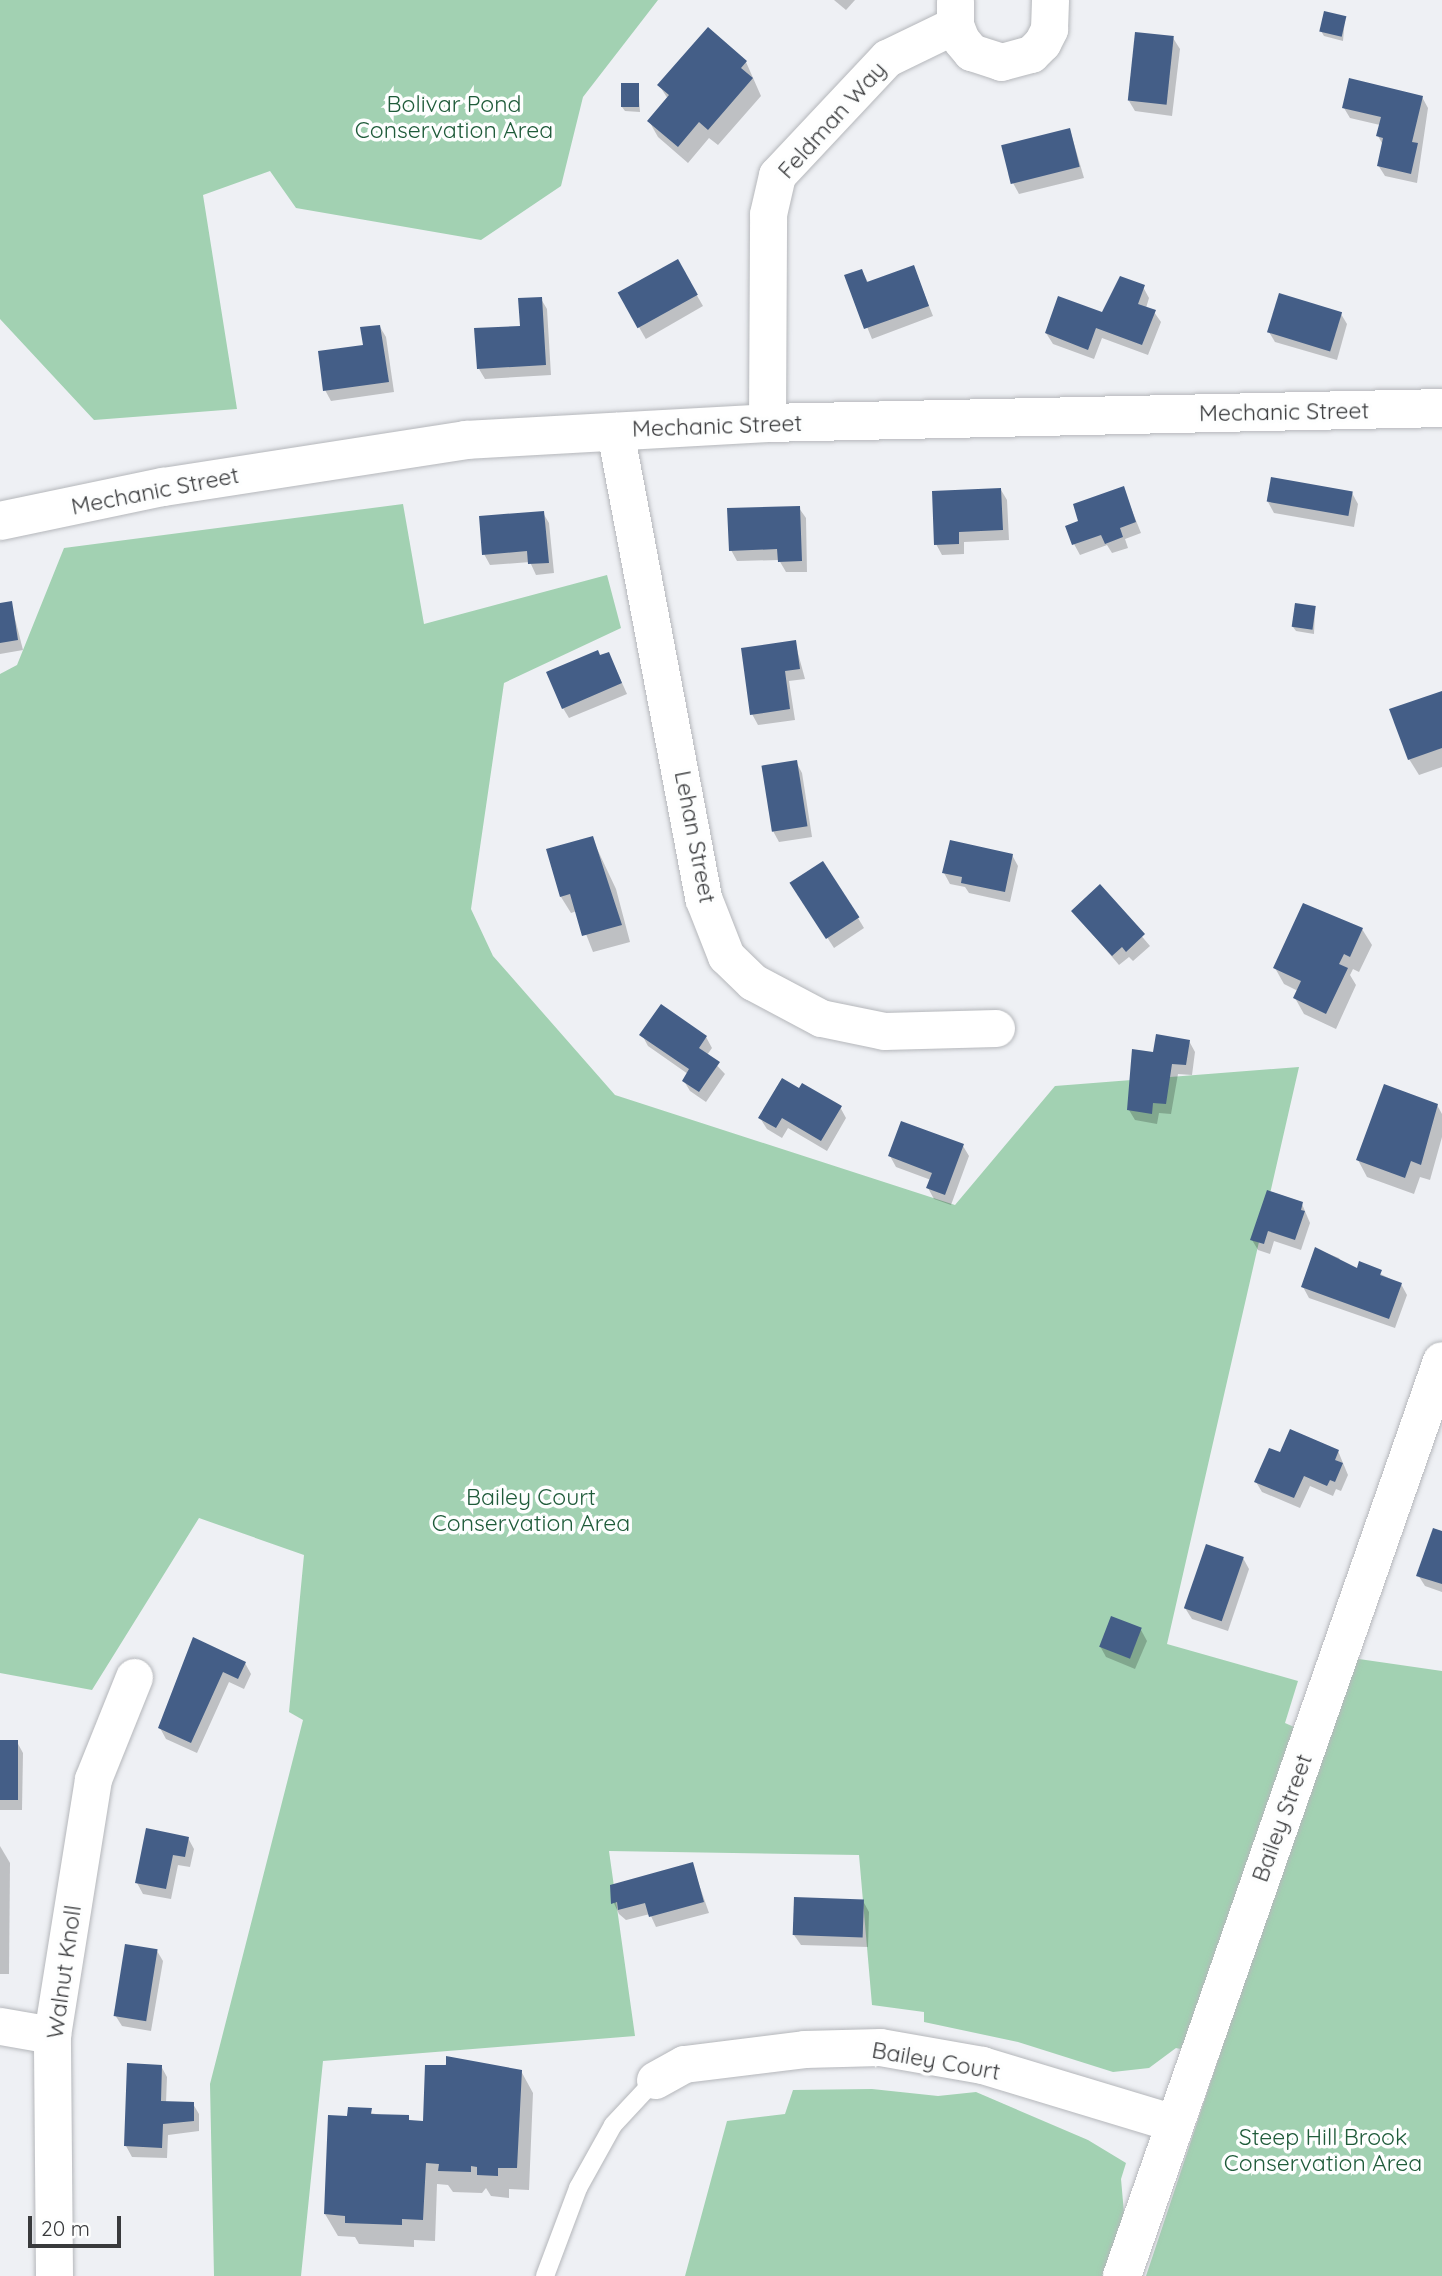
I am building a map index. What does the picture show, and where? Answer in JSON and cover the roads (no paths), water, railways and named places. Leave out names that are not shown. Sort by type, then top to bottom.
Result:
[{"type":"street","name":"Feldman Way","points":[[767,423],[768,214],[776,175],[887,58],[955,12],[971,51],[1000,62],[1016,60],[1042,43],[1049,29],[1050,0]]},
{"type":"street","name":"Mechanic Street","points":[[0,521],[163,487],[414,447],[615,430],[767,423],[1442,408]]},
{"type":"street","name":"Lehan Street","points":[[615,430],[704,900],[726,956],[753,982],[821,1018],[884,1031],[996,1027]]},
{"type":"street","name":"Bailey Street","points":[[1122,2276],[1442,1361]]},
{"type":"street","name":"Walnut Knoll","points":[[54,2276],[52,2035],[93,1779],[134,1677]]},
{"type":"street","points":[[0,2026],[52,2035]]},
{"type":"street","name":"Bailey Court","points":[[655,2080],[684,2064],[804,2049],[880,2047],[982,2065],[1174,2123]]},
{"type":"lane","points":[[545,2276],[578,2188],[612,2125],[655,2080]]},
{"type":"park label","name":"Bolivar Pond Conservation Area","points":[[454,117]]},
{"type":"park label","name":"Bailey Court Conservation Area","points":[[531,1510]]},
{"type":"park label","name":"Steep Hill Brook Conservation Area","points":[[1323,2150]]}]
